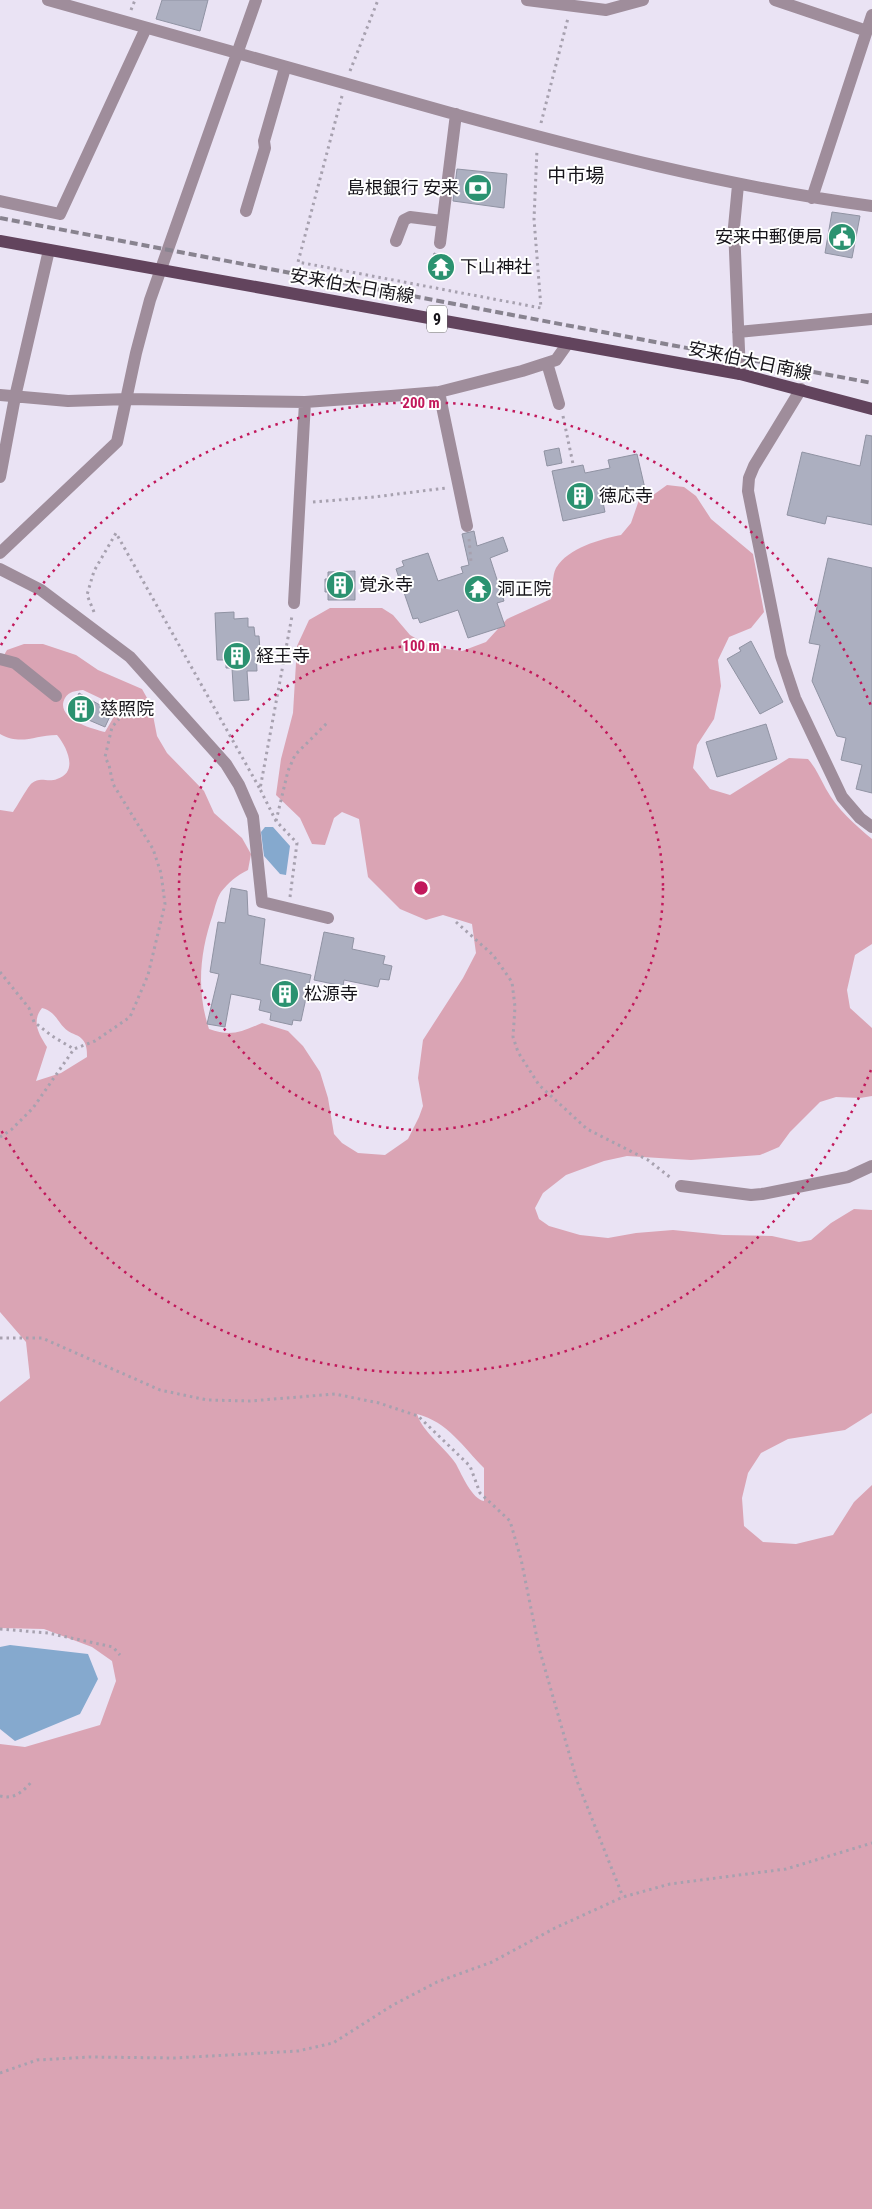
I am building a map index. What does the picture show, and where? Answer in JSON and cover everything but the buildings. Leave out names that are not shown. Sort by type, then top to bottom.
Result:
[{"type":"main road","name":"安来伯太日南線","points":[[0,241],[740,374],[872,409]]},
{"type":"street","points":[[48,0],[238,55],[538,136],[738,185],[872,206]]},
{"type":"street","points":[[0,553],[117,442],[128,399],[136,353],[160,269],[238,55],[256,0]]},
{"type":"street","points":[[527,0],[606,10],[643,0]]},
{"type":"street","points":[[775,0],[867,32]]},
{"type":"street","points":[[812,198],[872,15]]},
{"type":"street","points":[[0,201],[60,214],[146,28]]},
{"type":"street","points":[[246,211],[265,148],[264,141],[285,68]]},
{"type":"street","points":[[440,243],[456,114]]},
{"type":"street","points":[[738,185],[734,227],[740,374]]},
{"type":"street","points":[[396,241],[404,220],[410,217],[442,221]]},
{"type":"street","points":[[0,477],[15,397],[49,250]]},
{"type":"street","points":[[738,332],[872,319]]},
{"type":"street","points":[[0,395],[68,401],[128,399],[305,402],[439,392],[556,360],[568,343]]},
{"type":"street","points":[[547,363],[560,404]]},
{"type":"street","points":[[801,389],[754,466],[749,478],[748,491],[780,656],[795,698],[842,797],[860,818],[872,827]]},
{"type":"street","points":[[439,392],[467,526]]},
{"type":"street","points":[[294,603],[305,402]]},
{"type":"street","points":[[0,569],[41,590],[130,657],[226,764],[239,785],[253,817],[262,902],[328,918]]},
{"type":"street","points":[[0,659],[15,663],[56,696]]},
{"type":"street","points":[[681,1186],[751,1195],[762,1194],[848,1177],[872,1166]]},
{"type":"path","points":[[378,0],[345,84],[298,262],[541,308],[534,220],[538,136],[571,7]]},
{"type":"path","points":[[560,404],[573,464]]},
{"type":"path","points":[[305,502],[374,497],[458,486]]},
{"type":"path","points":[[467,526],[471,562]]},
{"type":"path","points":[[96,618],[87,595],[94,571],[116,533],[260,789],[276,821],[297,843],[288,909]]},
{"type":"path","points":[[260,789],[294,603]]},
{"type":"path","points":[[0,1138],[33,1108],[74,1049],[95,1041],[130,1017],[148,975],[165,904],[161,873],[153,849],[119,796],[113,784],[109,765],[104,757],[112,727],[119,719]]},
{"type":"path","points":[[276,821],[288,771],[295,755],[329,721]]},
{"type":"path","points":[[456,922],[493,955],[512,982],[515,1007],[513,1037],[518,1052],[539,1085],[587,1129],[648,1160],[681,1186]]},
{"type":"path","points":[[0,972],[29,1008],[34,1022],[52,1036],[74,1049]]},
{"type":"path","points":[[0,1338],[42,1338],[160,1390],[207,1400],[250,1401],[335,1394],[379,1404],[418,1416],[470,1466],[480,1493],[510,1521],[521,1559],[539,1648],[577,1781],[623,1898]]},
{"type":"path","points":[[0,1629],[48,1633],[113,1647],[120,1655]]},
{"type":"path","points":[[0,1796],[14,1796],[24,1791],[32,1781]]},
{"type":"path","points":[[0,2073],[37,2060],[90,2057],[174,2058],[298,2051],[333,2043],[392,2005],[437,1982],[492,1962],[554,1928],[623,1898],[670,1884],[786,1869],[872,1843]]},
{"type":"shaded area","points":[[667,485],[684,487],[696,496],[711,519],[753,554],[764,612],[751,628],[729,637],[718,660],[721,686],[714,719],[697,745],[693,768],[710,789],[730,795],[789,758],[808,759],[835,803],[872,839],[872,944],[855,955],[847,990],[850,1008],[872,1028],[872,1096],[860,1098],[836,1097],[820,1102],[790,1132],[779,1147],[760,1155],[691,1160],[627,1156],[604,1161],[566,1175],[543,1193],[535,1208],[539,1219],[549,1226],[580,1235],[608,1238],[636,1233],[673,1230],[723,1235],[772,1236],[799,1242],[811,1240],[831,1223],[854,1209],[872,1210],[872,1413],[845,1430],[788,1439],[761,1453],[748,1473],[742,1498],[744,1526],[763,1542],[796,1544],[833,1535],[854,1502],[872,1485],[872,2209],[0,2209],[0,1744],[25,1747],[100,1725],[116,1681],[112,1661],[92,1647],[44,1629],[0,1628],[0,1402],[30,1378],[26,1342],[0,1312],[0,810],[13,812],[28,788],[35,781],[57,779],[64,776],[68,771],[69,759],[57,735],[22,740],[0,734],[0,662],[7,650],[24,644],[43,644],[76,655],[98,670],[142,689],[151,705],[157,736],[167,753],[204,791],[214,813],[242,838],[251,854],[248,870],[233,880],[220,894],[205,943],[201,985],[202,1000],[209,1029],[230,1033],[248,1029],[262,1023],[288,1031],[303,1046],[320,1072],[328,1098],[334,1134],[342,1143],[358,1153],[385,1155],[408,1139],[419,1117],[423,1106],[418,1078],[423,1040],[463,978],[476,953],[472,924],[443,915],[426,920],[400,909],[368,877],[359,819],[342,812],[334,818],[325,845],[312,844],[300,818],[276,795],[281,759],[293,713],[297,646],[309,620],[330,608],[382,608],[393,615],[410,635],[431,647],[462,651],[486,642],[507,619],[551,599],[555,571],[561,561],[568,555],[586,546],[621,535],[631,523],[639,500],[649,498]],"holes":[[[83,690],[104,700],[116,713],[105,732],[76,721],[69,717],[65,711],[63,705],[65,698],[73,692]],[[42,1008],[51,1012],[61,1025],[81,1038],[86,1045],[87,1057],[61,1073],[36,1081],[47,1047],[37,1028],[39,1013]],[[417,1414],[438,1423],[454,1436],[484,1468],[484,1501],[475,1496],[456,1464],[420,1421]]]},
{"type":"water","points":[[265,827],[273,827],[290,846],[286,875],[280,874],[264,856],[261,832]]},
{"type":"water","points":[[10,1645],[88,1654],[98,1679],[80,1714],[15,1741],[0,1729],[0,1647]]},
{"type":"railway","points":[[0,218],[872,383]]},
{"type":"place","name":"島根銀行 安来","points":[[478,188]]},
{"type":"place","name":"安来中郵便局","points":[[842,237]]},
{"type":"place","name":"下山神社","points":[[441,267]]},
{"type":"place","name":"徳応寺","points":[[580,496]]},
{"type":"place","name":"覚永寺","points":[[340,585]]},
{"type":"place","name":"洞正院","points":[[478,589]]},
{"type":"place","name":"経王寺","points":[[237,656]]},
{"type":"place","name":"慈照院","points":[[81,709]]},
{"type":"place","name":"松源寺","points":[[285,994]]},
{"type":"district","name":"中市場","points":[[576,175]]}]
